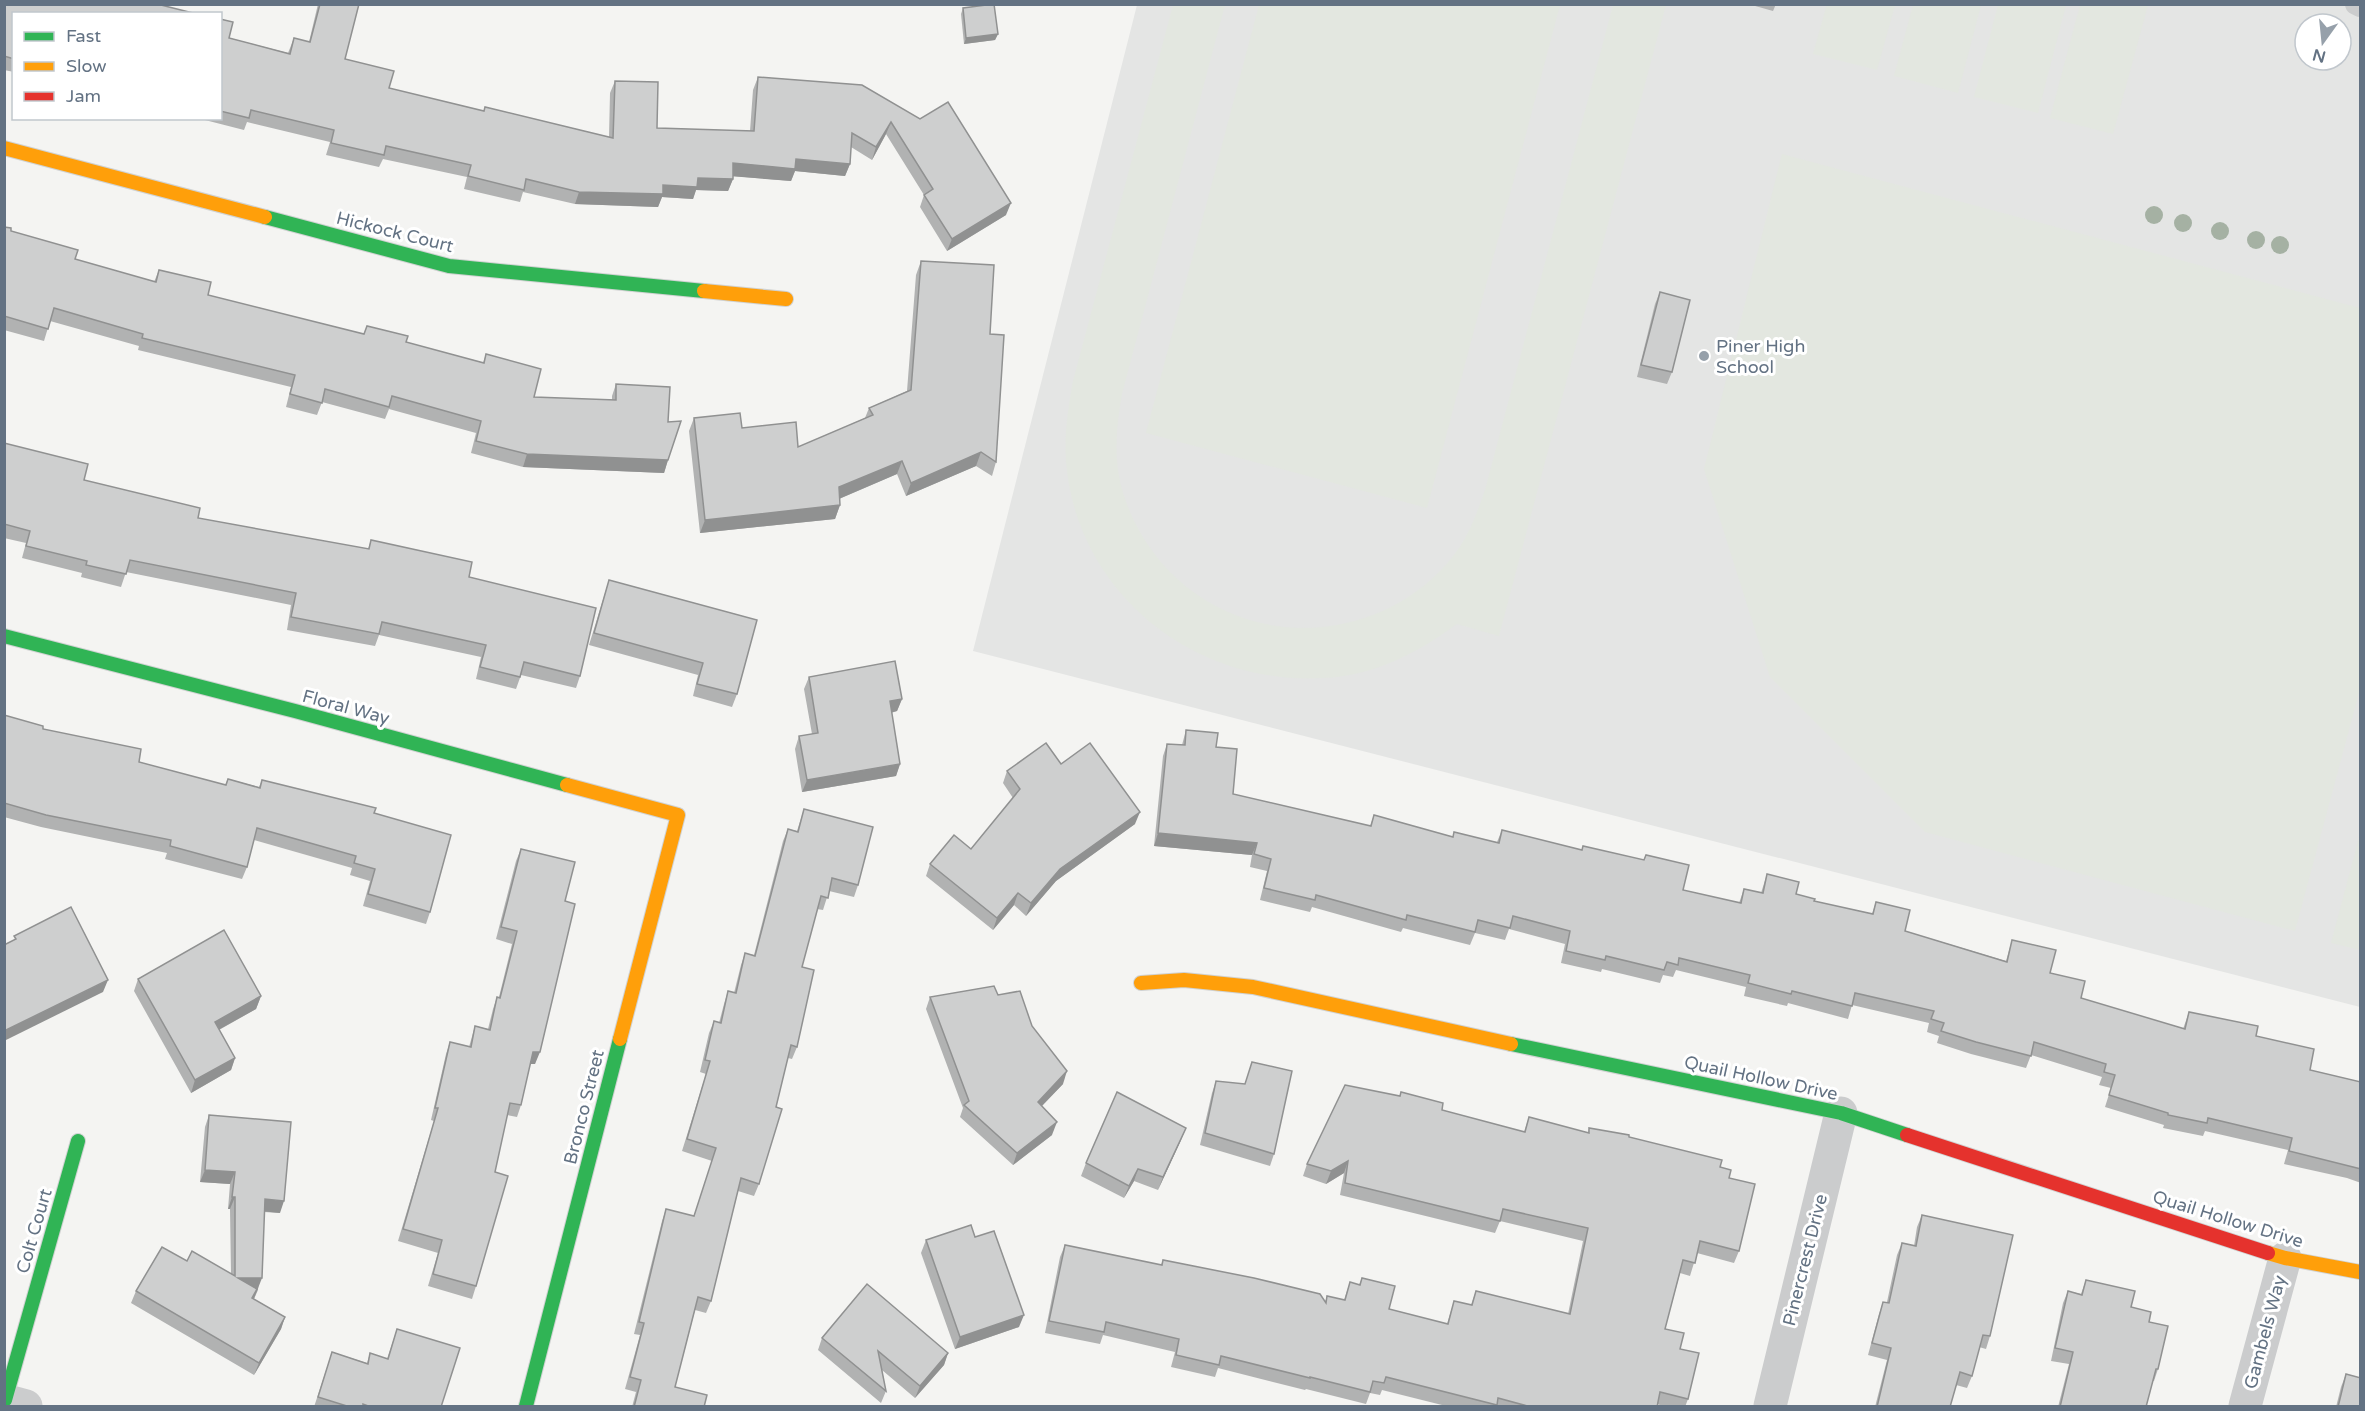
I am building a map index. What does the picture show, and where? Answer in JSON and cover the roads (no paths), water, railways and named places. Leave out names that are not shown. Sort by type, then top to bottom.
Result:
[{"type":"street","name":"Hickock Court","points":[[4,148],[448,266],[786,299]]},
{"type":"street","name":"Floral Way","points":[[4,636],[295,711],[678,816]]},
{"type":"street","name":"Bronco Street","points":[[526,1407],[678,816]]},
{"type":"street","name":"Quail Hollow Drive","points":[[1141,982],[1184,980],[1253,987],[1840,1113],[2285,1258],[2361,1272]]},
{"type":"street","name":"Pinercrest Drive","points":[[1770,1407],[1840,1113]]},
{"type":"street","name":"Colt Court","points":[[5,1400],[78,1141]]},
{"type":"street","name":"Gambels Way","points":[[2245,1407],[2285,1258]]},
{"type":"street","points":[[5,1400],[26,1407]]},
{"type":"lane","points":[[2356,4],[2361,6]]},
{"type":"place","name":"Piner High School","points":[[1704,356]]}]
